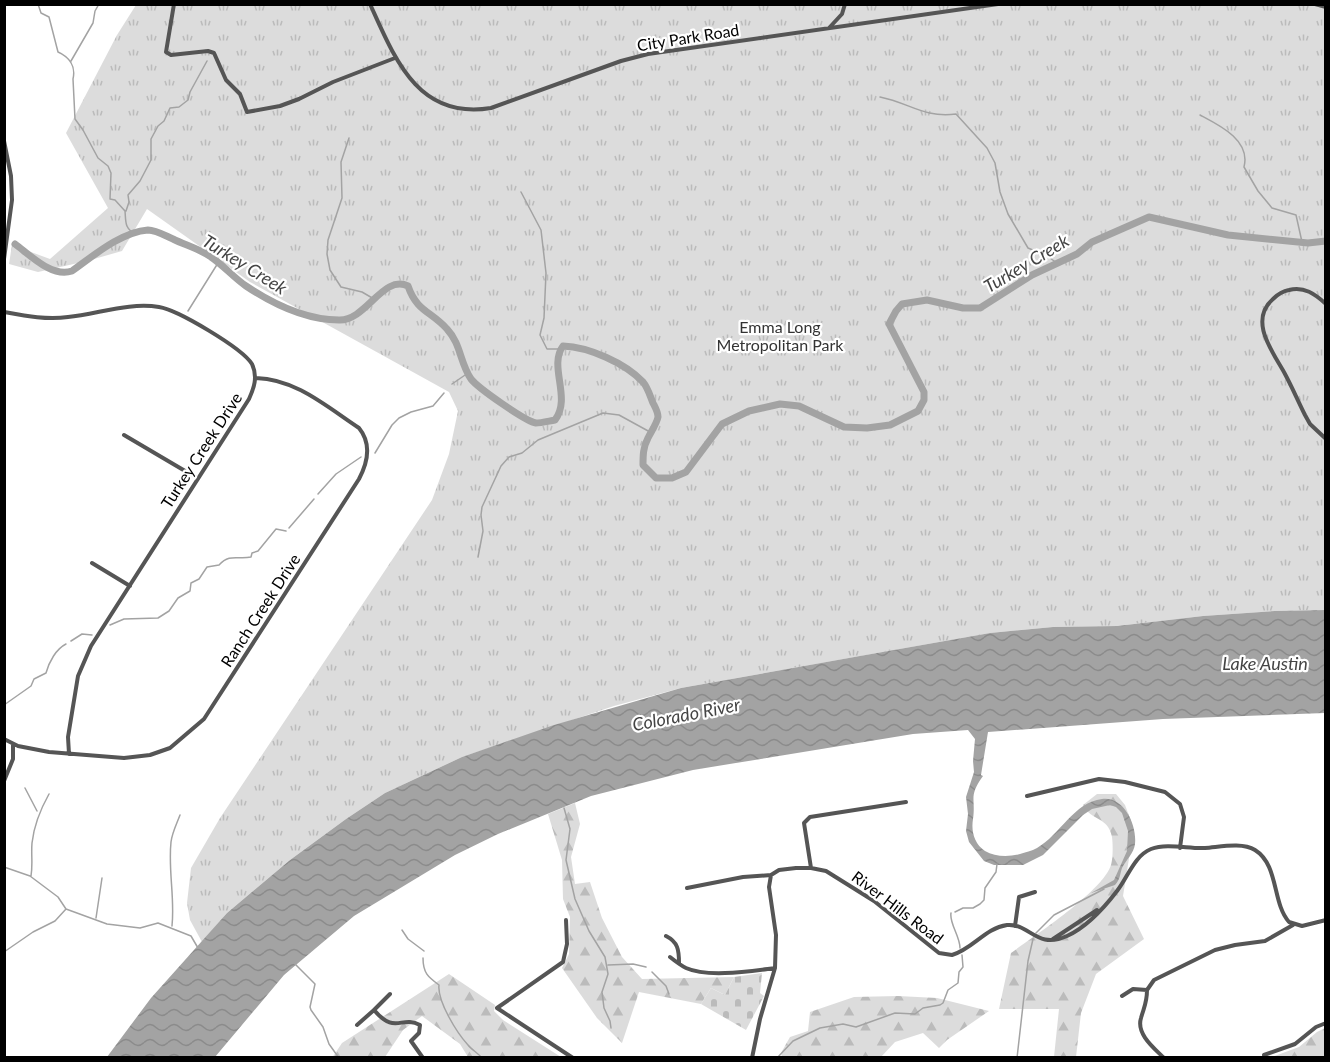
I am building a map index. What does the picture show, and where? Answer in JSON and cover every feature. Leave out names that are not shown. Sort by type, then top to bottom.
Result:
[{"type":"street","points":[[174,4],[166,52],[171,55],[208,51],[214,53],[226,80],[240,94],[247,112],[299,99],[333,82],[395,58]]},
{"type":"street","name":"City Park Road","points":[[370,4],[395,58],[417,87],[435,101],[460,109],[482,110],[648,54],[998,4]]},
{"type":"street","points":[[827,29],[842,14],[845,4]]},
{"type":"street","points":[[1315,4],[1326,7]]},
{"type":"street","points":[[842,14],[849,26]]},
{"type":"street","points":[[4,141],[11,176],[12,200],[4,259]]},
{"type":"street","points":[[1326,304],[1309,291],[1288,290],[1269,303],[1263,313],[1262,325],[1266,340],[1310,424],[1326,439]]},
{"type":"street","name":"Turkey Creek Drive","points":[[4,312],[67,318],[144,305],[165,308],[226,341],[247,358],[255,378],[249,399],[92,646],[78,676],[68,737],[69,754]]},
{"type":"street","name":"Ranch Creek Drive","points":[[4,739],[18,746],[69,754],[124,758],[150,755],[170,748],[204,719],[364,469],[368,443],[359,428],[291,384],[255,378]]},
{"type":"street","points":[[124,435],[197,478]]},
{"type":"street","points":[[92,563],[130,586]]},
{"type":"street","points":[[4,781],[13,759],[13,744]]},
{"type":"street","points":[[1027,796],[1099,779],[1125,782],[1165,792],[1180,804],[1184,817],[1180,848]]},
{"type":"street","points":[[811,868],[804,823],[810,817],[906,801]]},
{"type":"street","points":[[1035,892],[1018,897],[1015,926],[1037,938],[1051,940],[1103,907],[1141,856],[1149,850],[1238,846],[1254,849],[1264,859],[1284,915],[1293,925]]},
{"type":"street","name":"River Hills Road","points":[[687,888],[744,877],[771,875],[786,868],[811,868],[833,874],[860,891],[942,954],[957,954],[990,931],[1005,925],[1015,926]]},
{"type":"street","points":[[752,1058],[760,1019],[775,968],[776,935],[769,887],[771,875]]},
{"type":"street","points":[[566,920],[567,944],[562,962],[497,1008],[573,1058]]},
{"type":"street","points":[[1164,1058],[1145,1038],[1141,1028],[1140,1020],[1147,1004],[1148,990],[1154,980],[1215,950],[1265,941],[1293,925],[1302,926],[1326,920]]},
{"type":"street","points":[[666,936],[674,940],[679,950],[679,964]]},
{"type":"street","points":[[670,957],[686,968],[704,972],[740,973],[775,968]]},
{"type":"street","points":[[1122,996],[1133,989],[1148,990]]},
{"type":"street","points":[[357,1025],[390,994]]},
{"type":"street","points":[[374,1010],[383,1020],[392,1024],[414,1022],[420,1025],[419,1033],[411,1041],[423,1058]]},
{"type":"street","points":[[1264,1055],[1295,1044],[1316,1027],[1326,1023]]},
{"type":"green space","name":"Emma Long Metropolitan Park","points":[[136,5],[1325,5],[1325,610],[1275,611],[1203,616],[1117,626],[1053,627],[990,633],[681,688],[614,706],[462,757],[385,793],[290,860],[227,913],[202,942],[190,920],[187,903],[191,868],[220,818],[432,500],[449,454],[458,411],[449,392],[250,282],[147,209],[122,251],[38,272],[9,264],[12,245],[50,259],[108,208],[66,133],[117,35]]},
{"type":"green space","points":[[1097,794],[1116,794],[1125,805],[1131,821],[1131,846],[1123,896],[1144,939],[1096,974],[1081,1013],[1076,1057],[1054,1057],[1059,1009],[999,1009],[1011,953],[1082,900],[1105,876],[1111,865],[1113,843],[1110,830],[1083,805]]},
{"type":"green space","points":[[575,803],[580,824],[571,857],[575,884],[590,882],[602,918],[622,957],[642,979],[734,977],[725,995],[711,988],[701,1004],[639,992],[622,1043],[597,1018],[562,968],[569,954],[570,917],[563,899],[562,860],[548,814]]},
{"type":"green space","points":[[762,973],[760,993],[764,996],[746,1030],[701,1004],[711,988],[725,995],[734,977]]},
{"type":"green space","points":[[449,974],[495,1005],[494,1011],[503,1020],[561,1057],[468,1057],[460,1044],[422,1016],[403,1030],[385,1057],[332,1058],[342,1043]]},
{"type":"green space","points":[[854,997],[937,998],[989,1011],[939,1048],[923,1033],[895,1042],[881,1057],[782,1057],[781,1053],[790,1037],[808,1031],[810,1012]]},
{"type":"green space","points":[[1325,1028],[1325,1057],[1272,1057],[1299,1047]]},
{"type":"water","name":"Lake Austin","points":[[1325,610],[1325,713],[1163,719],[988,732],[981,775],[983,776],[974,798],[972,828],[978,845],[989,853],[998,855],[1011,856],[1031,851],[1045,842],[1083,806],[1092,801],[1110,799],[1117,802],[1128,813],[1135,836],[1133,850],[1115,885],[1091,893],[1114,880],[1127,851],[1128,831],[1122,813],[1110,805],[1092,809],[1083,815],[1043,855],[1023,865],[994,865],[984,861],[969,842],[966,831],[968,814],[966,797],[974,772],[975,739],[968,730],[913,734],[693,770],[591,796],[498,834],[455,855],[354,916],[284,975],[215,1057],[107,1057],[151,998],[227,913],[290,860],[385,793],[462,757],[554,725],[681,688],[990,633],[1053,627],[1117,626],[1203,616],[1275,611]]},
{"type":"waterway","points":[[38,4],[41,13],[49,17],[58,52],[65,56],[72,66],[75,119],[98,158],[108,166],[111,173],[110,199],[115,200],[125,211],[128,227],[136,234]]},
{"type":"waterway","points":[[71,61],[93,23],[99,4]]},
{"type":"waterway","points":[[126,211],[129,202],[128,195],[140,181],[151,160],[151,139],[158,126],[164,121],[170,108],[179,107],[188,100],[207,61]]},
{"type":"waterway","points":[[880,97],[925,112],[956,114],[987,148],[995,163],[1000,192],[1008,214],[1028,248],[1057,263]]},
{"type":"waterway","points":[[1200,115],[1224,129],[1238,141],[1245,157],[1244,167],[1258,191],[1272,208],[1296,215],[1302,242]]},
{"type":"waterway","points":[[349,138],[341,162],[342,198],[328,240],[327,254],[330,270],[341,287],[362,292],[374,299]]},
{"type":"waterway","points":[[521,192],[541,230],[546,273],[544,318],[540,335],[547,349],[560,349]]},
{"type":"waterway","name":"Turkey Creek","points":[[15,244],[42,264],[64,272],[72,271],[128,235],[148,230],[154,231],[207,254],[241,282],[267,299],[290,310],[327,319],[349,318],[390,286],[399,284],[408,286],[420,306],[452,335],[471,379],[502,404],[530,421],[536,423],[555,420],[560,411],[558,363],[563,346],[584,349],[627,368],[645,384],[658,415],[645,445],[643,465],[656,478],[672,478],[686,472],[722,424],[749,411],[780,404],[799,406],[844,427],[867,428],[890,425],[918,411],[924,400],[924,392],[889,324],[902,304],[927,300],[963,308],[980,308],[1032,275],[1077,254],[1092,242],[1149,217],[1228,235],[1308,243],[1326,241]]},
{"type":"waterway","points":[[188,311],[218,263]]},
{"type":"waterway","points":[[452,384],[468,373]]},
{"type":"waterway","points":[[375,453],[392,425],[399,418],[433,406],[444,393]]},
{"type":"waterway","points":[[478,557],[483,531],[482,507],[501,466],[509,457],[522,453],[538,440],[603,413],[619,415],[650,432]]},
{"type":"waterway","points":[[318,494],[336,474],[361,457]]},
{"type":"waterway","points":[[289,528],[314,499]]},
{"type":"waterway","points":[[110,625],[124,619],[158,618],[169,611],[178,598],[190,591],[191,583],[199,579],[207,567],[219,565],[231,558],[251,557],[252,553],[258,551],[276,529],[286,531]]},
{"type":"waterway","points":[[71,641],[82,634],[92,635]]},
{"type":"waterway","points":[[4,705],[31,686],[34,679],[46,673],[53,656],[66,644]]},
{"type":"waterway","points":[[25,788],[37,811]]},
{"type":"waterway","points":[[31,876],[34,830],[49,794]]},
{"type":"waterway","points":[[564,808],[570,829],[566,860],[575,899],[589,931],[605,957],[608,974],[602,992],[604,1008],[611,1028]]},
{"type":"waterway","points":[[172,926],[171,842],[180,815]]},
{"type":"waterway","points":[[955,912],[963,908],[973,908],[984,900],[985,888],[996,872],[997,864]]},
{"type":"waterway","points":[[4,867],[30,876],[58,897],[66,909],[107,924],[140,928],[158,923],[191,936],[198,948]]},
{"type":"waterway","points":[[96,918],[102,878]]},
{"type":"waterway","points":[[1036,933],[1054,915],[1104,889]]},
{"type":"waterway","points":[[4,952],[33,932],[55,921],[66,909]]},
{"type":"waterway","points":[[951,913],[960,948]]},
{"type":"waterway","points":[[402,930],[408,939],[424,951]]},
{"type":"waterway","points":[[1017,1058],[1028,961],[1033,939]]},
{"type":"waterway","points":[[777,1058],[793,1041],[820,1028],[843,1024],[856,1027],[895,1013],[915,1014],[923,1008],[940,1005],[948,990],[958,983],[959,972],[963,967],[962,955]]},
{"type":"waterway","points":[[423,958],[425,971],[439,985],[444,1008],[453,1025],[468,1045],[482,1058]]},
{"type":"waterway","points":[[294,963],[315,984],[310,1007],[339,1058]]},
{"type":"waterway","points":[[608,965],[633,964],[646,967]]},
{"type":"waterway","points":[[652,972],[666,986],[669,994]]},
{"type":"water label","name":"Colorado River","points":[[686,714]]}]
